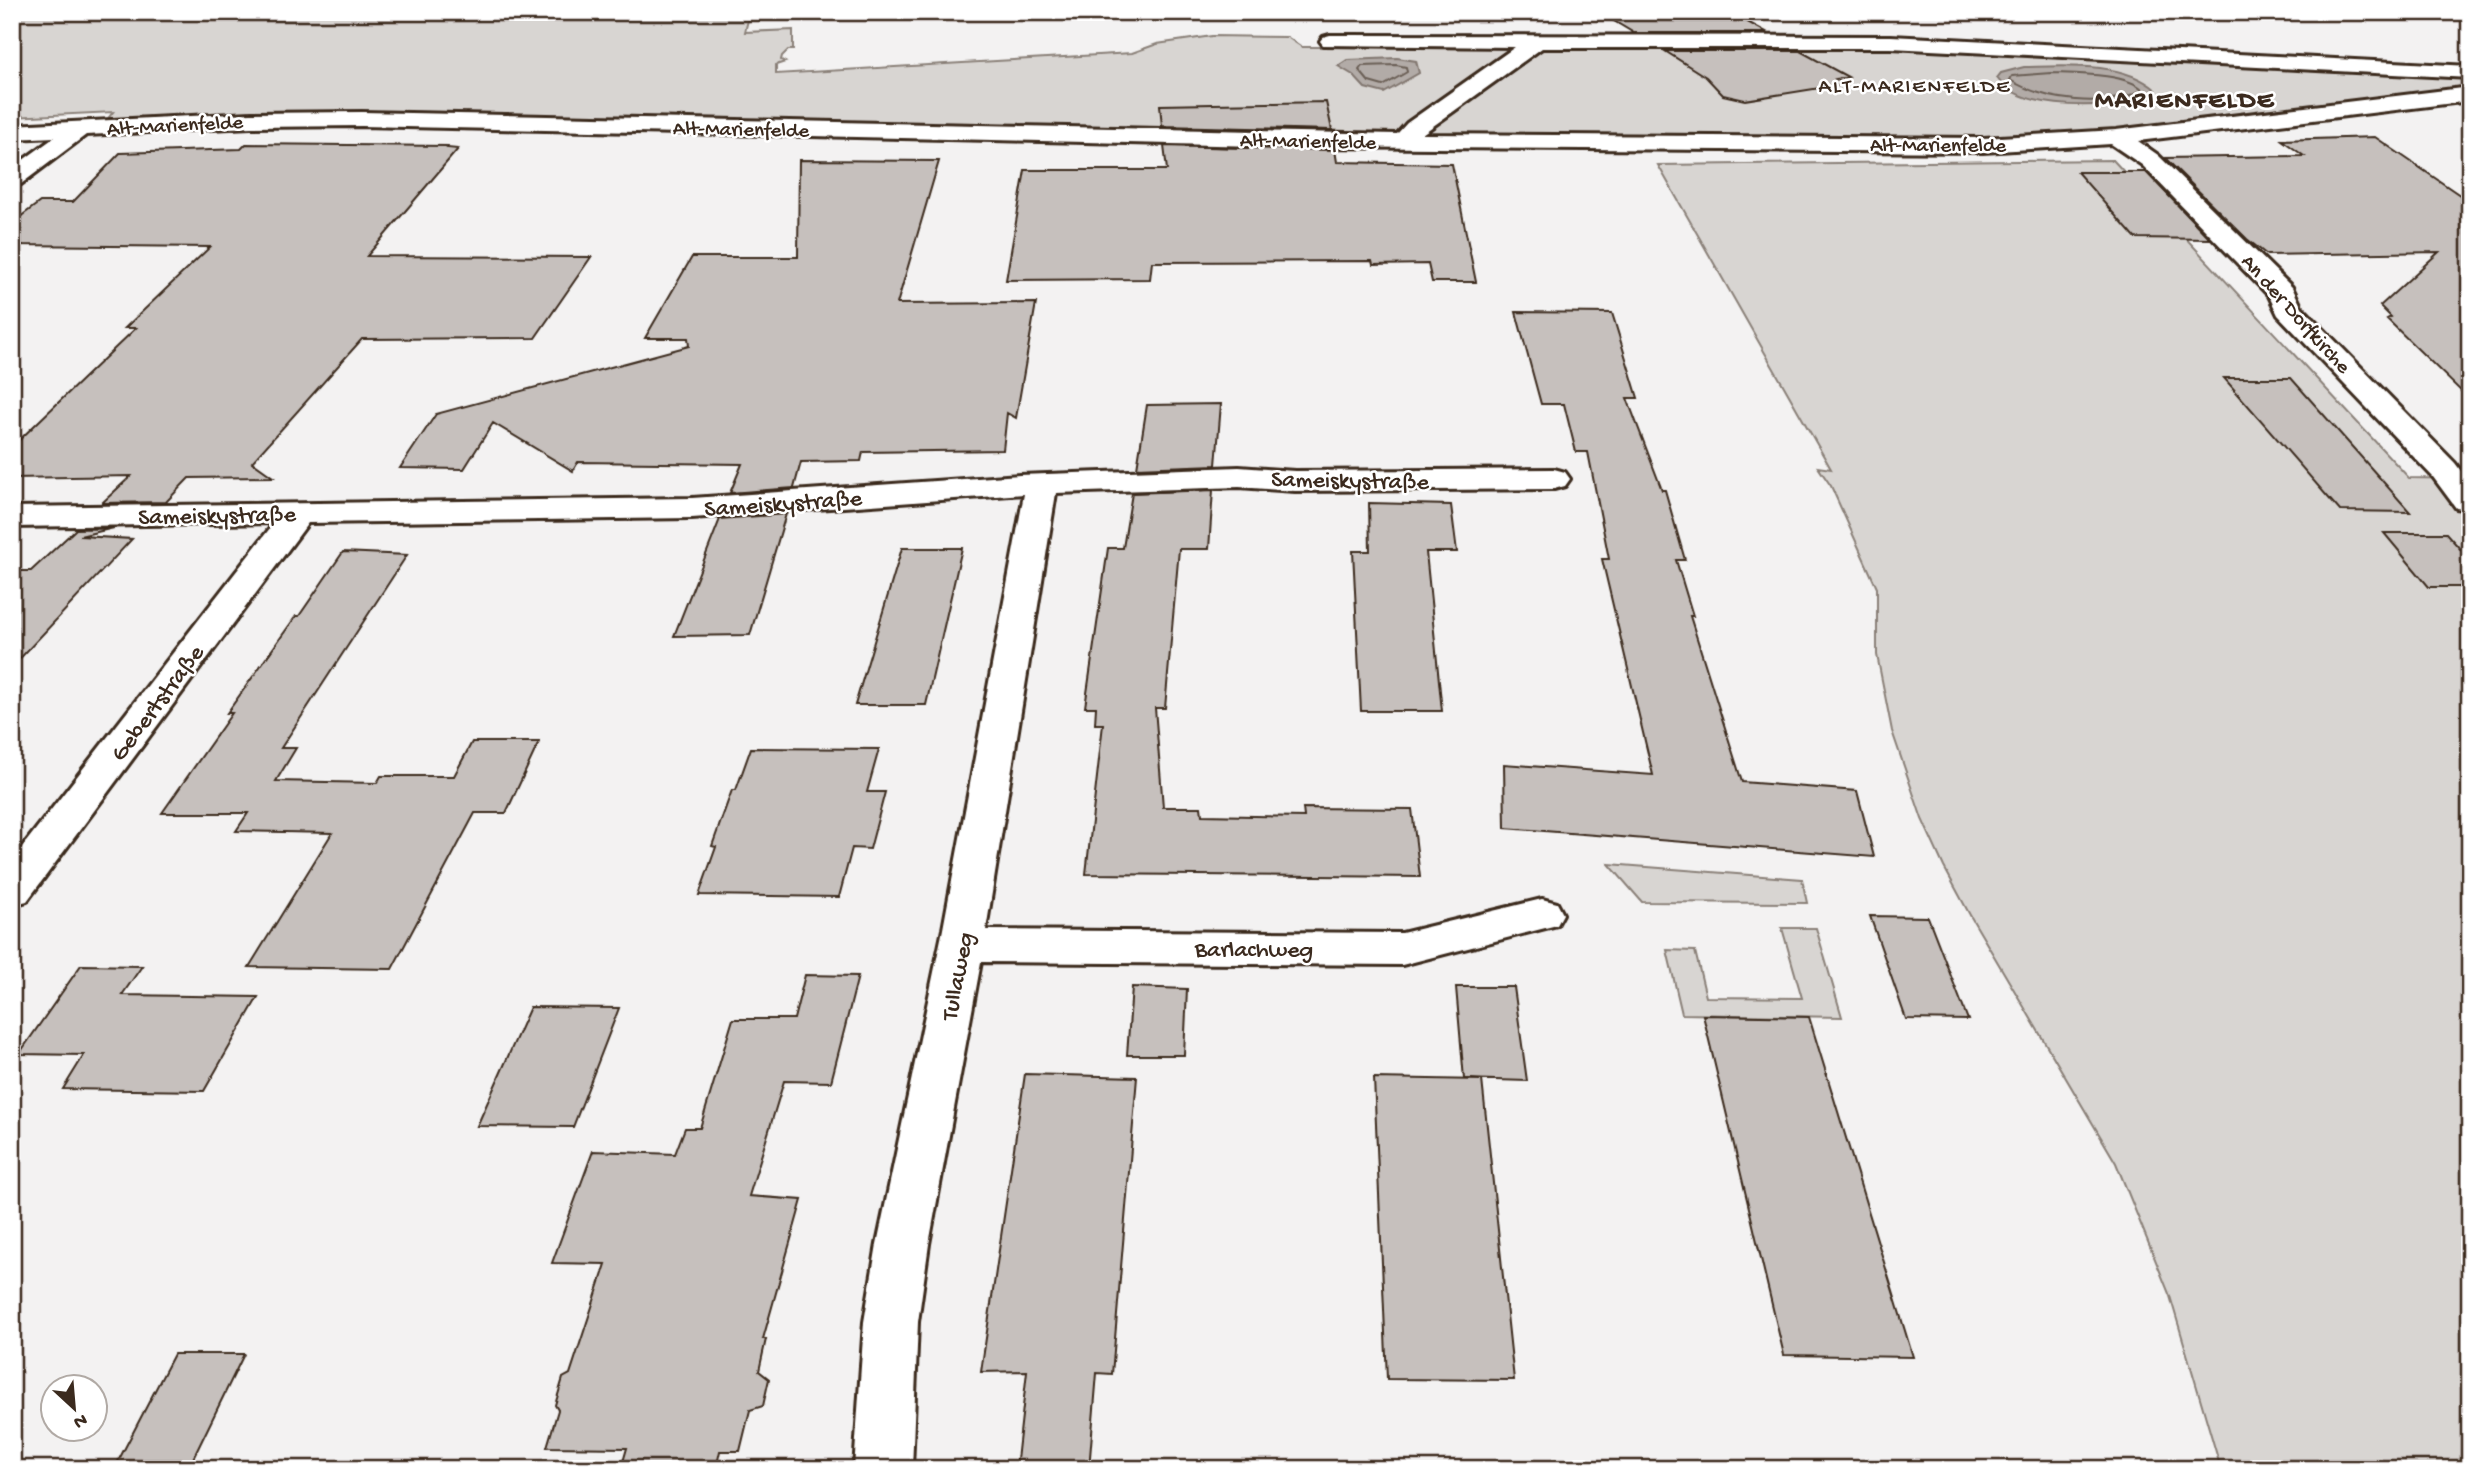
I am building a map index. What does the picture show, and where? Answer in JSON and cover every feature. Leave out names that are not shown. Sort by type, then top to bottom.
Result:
[{"type":"street","points":[[1330,41],[1891,42],[2470,72]]},
{"type":"street","name":"Alt-Marienfelde","points":[[1403,141],[1415,128],[1538,41]]},
{"type":"street","name":"Alt-Marienfelde","points":[[12,132],[251,120],[362,119],[1403,141],[1983,145],[2116,137],[2470,94]]},
{"type":"street","points":[[12,179],[80,129]]},
{"type":"street","name":"An der Dorfkirche","points":[[2116,137],[2150,160],[2282,293],[2288,309],[2444,470],[2467,501]]},
{"type":"street","name":"Sameiskystraße","points":[[12,517],[705,507],[1042,484],[1239,477],[1295,481],[1554,479]]},
{"type":"street","name":"Tullaweg","points":[[883,1469],[891,1322],[903,1244],[962,946],[1042,484]]},
{"type":"street","name":"Gebertstraße","points":[[12,890],[299,513]]},
{"type":"street","name":"Barlachweg","points":[[962,946],[1402,949],[1542,914]]},
{"type":"shaded area","points":[[12,12],[750,12],[745,32],[793,30],[793,50],[788,50],[782,56],[781,60],[785,62],[776,65],[776,74],[1132,53],[1157,44],[1212,36],[1287,37],[1302,47],[1898,47],[2470,78],[2470,87],[2089,133],[1976,138],[106,121],[113,112],[12,117]]},
{"type":"shaded area","points":[[2113,160],[2409,478],[2470,479],[2470,1469],[2221,1469],[2170,1296],[2116,1163],[1971,917],[1922,819],[1892,731],[1877,655],[1877,588],[1831,486],[1818,467],[1831,469],[1658,165]]},
{"type":"shaded area","points":[[1609,864],[1802,879],[1807,903],[1642,902]]},
{"type":"shaded area","points":[[1782,928],[1816,928],[1842,1017],[1682,1014],[1667,950],[1695,951],[1706,997],[1802,998]]},
{"type":"water","points":[[1397,58],[1416,61],[1419,73],[1384,93],[1365,88],[1353,75],[1338,66],[1347,60]]},
{"type":"water","points":[[2076,66],[2111,70],[2143,81],[2156,90],[2151,98],[2115,104],[2047,103],[2010,90],[1997,78],[2001,73],[2024,67]]},
{"type":"building","points":[[1599,12],[1729,12],[1768,33],[1634,33]]},
{"type":"building","points":[[1665,51],[1800,51],[1848,77],[1836,79],[1845,84],[1745,100],[1723,95],[1706,77]]},
{"type":"building","points":[[1326,102],[1332,130],[1162,126],[1160,105]]},
{"type":"building","points":[[2375,137],[2470,202],[2470,400],[2387,319],[2391,317],[2380,306],[2439,252],[2267,255],[2247,239],[2165,158],[2304,156],[2282,140]]},
{"type":"building","points":[[246,144],[448,146],[447,148],[458,149],[367,256],[591,257],[535,338],[362,339],[252,462],[273,477],[189,478],[166,502],[102,503],[131,476],[12,478],[12,447],[136,328],[125,328],[210,247],[12,245],[12,223],[40,202],[73,202],[120,153],[241,149]]},
{"type":"building","points":[[1164,146],[1335,150],[1337,162],[1452,164],[1476,282],[1432,282],[1428,264],[1373,265],[1372,261],[1152,262],[1150,279],[1006,280],[1025,170],[1167,170]]},
{"type":"building","points":[[799,160],[939,161],[897,304],[1036,303],[1016,418],[1007,413],[1003,450],[863,452],[861,461],[801,462],[794,488],[730,493],[742,464],[578,462],[573,471],[493,423],[464,469],[400,468],[436,414],[689,346],[688,338],[645,338],[692,257],[798,257]]},
{"type":"building","points":[[2077,172],[2146,172],[2210,239],[2135,238]]},
{"type":"building","points":[[1516,312],[1612,313],[1638,398],[1627,398],[1662,490],[1665,490],[1685,560],[1676,560],[1693,616],[1690,616],[1742,782],[1857,791],[1874,857],[1505,828],[1504,764],[1653,775],[1602,559],[1609,559],[1588,452],[1576,452],[1564,404],[1541,404]]},
{"type":"building","points":[[2224,378],[2291,378],[2410,512],[2340,511]]},
{"type":"building","points":[[1221,404],[1216,465],[1137,468],[1147,405]]},
{"type":"building","points":[[1213,490],[1209,549],[1179,549],[1165,708],[1155,708],[1163,807],[1201,807],[1202,815],[1304,817],[1303,808],[1412,809],[1420,877],[1086,874],[1103,724],[1095,724],[1096,707],[1085,707],[1108,548],[1123,548],[1132,493]]},
{"type":"building","points":[[1369,503],[1451,505],[1457,552],[1426,552],[1442,711],[1361,711],[1353,551],[1370,551]]},
{"type":"building","points":[[786,514],[750,635],[674,636],[720,519]]},
{"type":"building","points":[[114,528],[80,536],[132,539],[12,667],[12,571],[31,571],[76,529]]},
{"type":"building","points":[[2384,533],[2446,533],[2470,560],[2470,587],[2429,587]]},
{"type":"building","points":[[902,548],[962,548],[926,705],[855,705]]},
{"type":"building","points":[[343,552],[407,555],[281,748],[296,748],[276,781],[377,783],[381,776],[454,776],[472,742],[539,742],[506,813],[475,813],[392,969],[249,967],[332,833],[236,831],[248,813],[162,813],[232,713],[227,713]]},
{"type":"building","points":[[751,748],[879,749],[867,792],[885,792],[870,849],[852,848],[839,897],[699,895],[716,847],[712,846],[732,790],[736,790]]},
{"type":"building","points":[[1870,916],[1928,917],[1968,1020],[1906,1019]]},
{"type":"building","points":[[81,965],[142,966],[122,995],[258,997],[204,1091],[63,1089],[84,1055],[19,1054]]},
{"type":"building","points":[[805,975],[858,976],[831,1082],[784,1081],[749,1196],[802,1200],[763,1339],[766,1339],[759,1371],[769,1379],[763,1406],[750,1410],[740,1451],[720,1451],[716,1469],[621,1469],[627,1448],[547,1447],[558,1410],[555,1405],[563,1378],[570,1374],[606,1264],[552,1263],[593,1151],[675,1154],[685,1128],[700,1128],[733,1019],[794,1019]]},
{"type":"building","points":[[1132,987],[1187,989],[1184,1055],[1127,1055]]},
{"type":"building","points":[[1456,987],[1514,987],[1527,1081],[1464,1079]]},
{"type":"building","points":[[530,1007],[619,1008],[573,1127],[477,1126]]},
{"type":"building","points":[[1703,1015],[1809,1017],[1913,1357],[1784,1355]]},
{"type":"building","points":[[1025,1074],[1137,1077],[1112,1374],[1097,1373],[1089,1469],[1016,1469],[1027,1371],[981,1372]]},
{"type":"building","points":[[1374,1078],[1482,1080],[1514,1380],[1387,1379]]},
{"type":"building","points":[[174,1354],[244,1354],[188,1469],[114,1469]]},
{"type":"district","name":"ALT-MARIENFELDE","points":[[1915,85]]},
{"type":"district","name":"MARIENFELDE","points":[[2185,98]]}]
